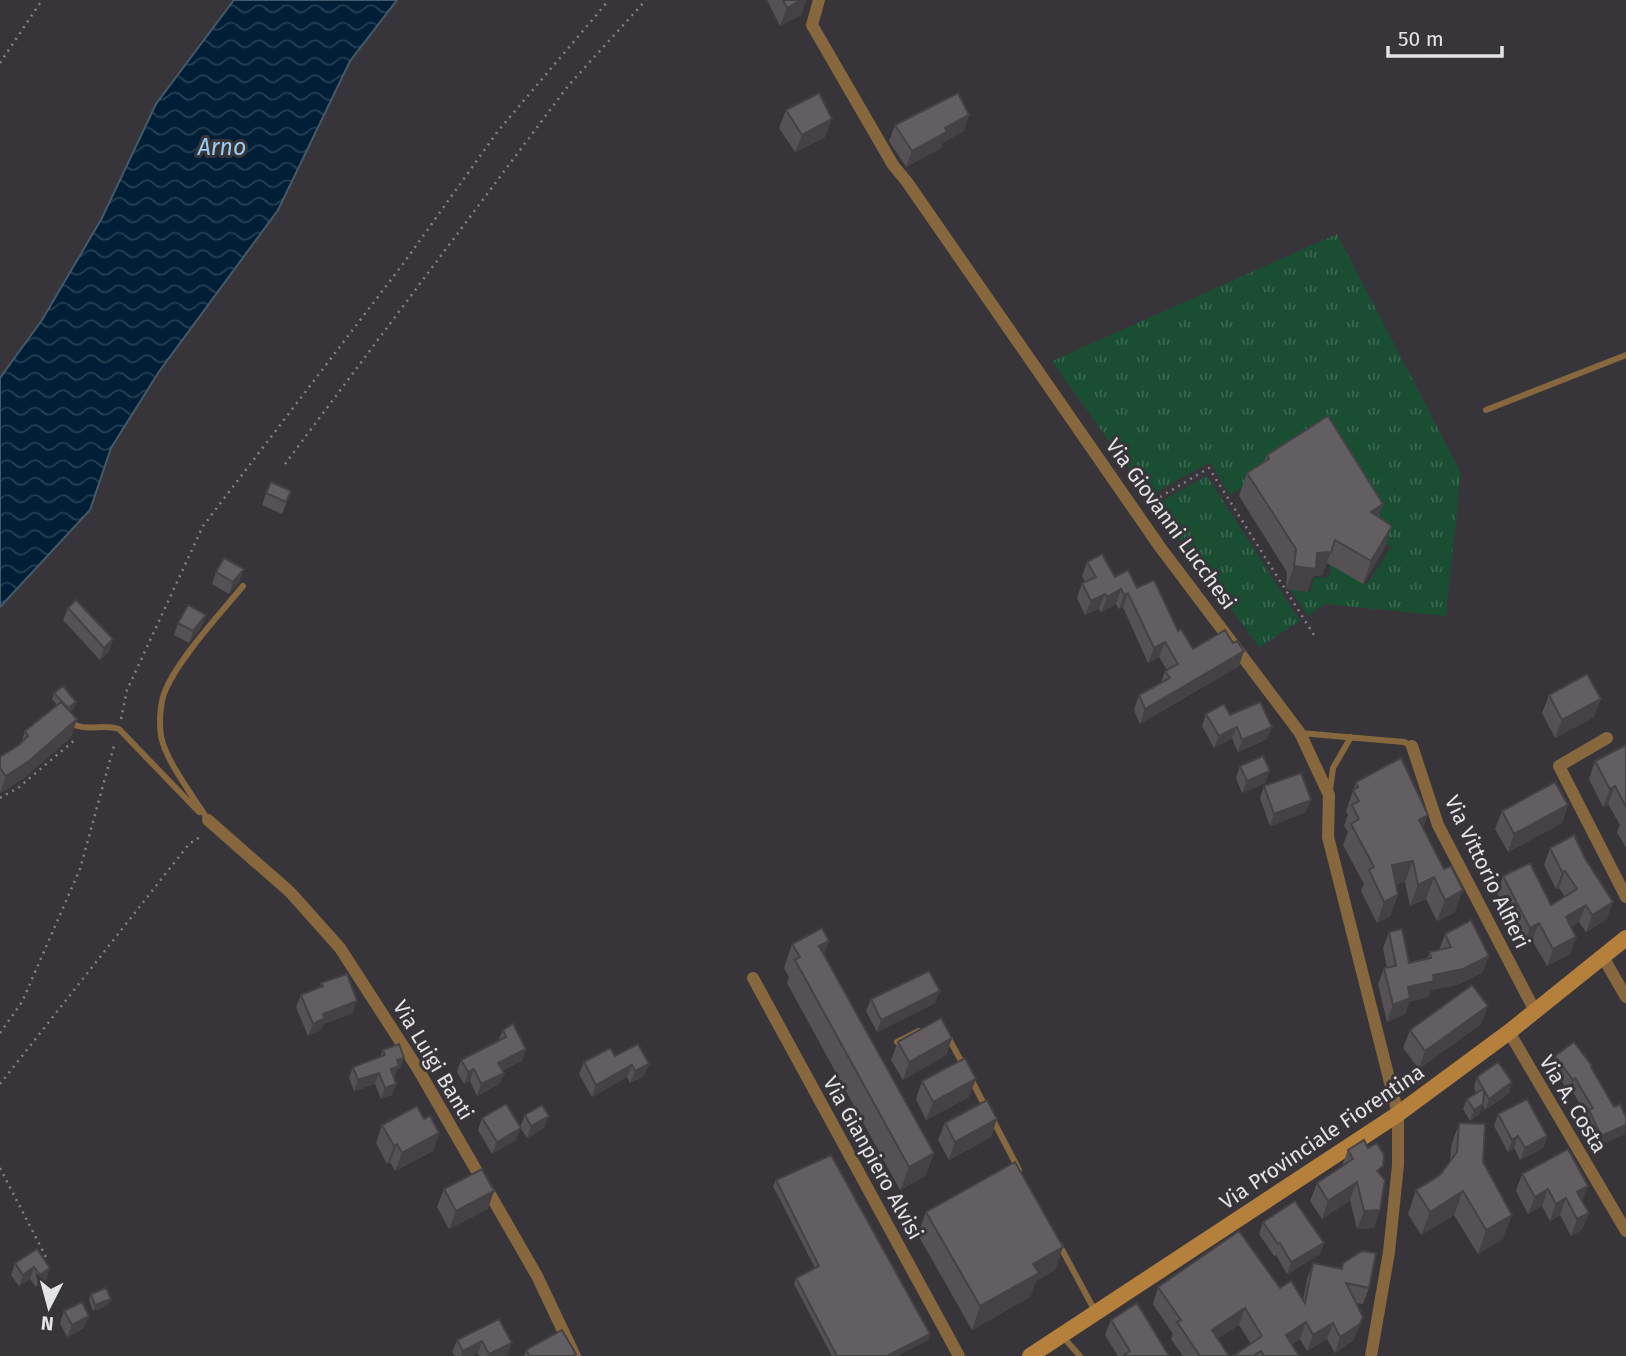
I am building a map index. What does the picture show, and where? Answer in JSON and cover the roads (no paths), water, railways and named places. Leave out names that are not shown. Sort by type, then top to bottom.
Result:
[{"type":"main road","name":"Via Provinciale Fiorentina","points":[[1030,1356],[1096,1313],[1131,1297],[1398,1114],[1508,1032],[1626,938]]},
{"type":"street","name":"Via Giovanni Lucchesi","points":[[819,0],[812,25],[892,165],[908,182],[1160,547],[1300,733],[1329,795],[1328,837],[1398,1114],[1398,1165],[1389,1252],[1371,1356]]},
{"type":"street","points":[[1607,738],[1559,765],[1626,897]]},
{"type":"street","name":"Via Vittorio Alfieri","points":[[1412,746],[1438,825],[1535,1011]]},
{"type":"street","name":"Via Luigi Banti","points":[[208,821],[290,892],[340,948],[418,1069],[537,1276],[575,1356]]},
{"type":"street","points":[[1603,957],[1626,997]]},
{"type":"street","name":"Via Gianpiero Alvisi","points":[[753,978],[959,1356]]},
{"type":"street","name":"Via A. Costa","points":[[1508,1032],[1626,1231]]},
{"type":"lane","points":[[1486,410],[1626,355]]},
{"type":"lane","points":[[208,821],[172,762],[161,737],[161,715],[165,690],[179,666],[243,586]]},
{"type":"lane","points":[[59,716],[79,728],[106,725],[119,729],[208,821]]},
{"type":"lane","points":[[1300,733],[1404,742],[1412,746]]},
{"type":"lane","points":[[1329,795],[1333,768],[1351,737]]},
{"type":"lane","points":[[897,1042],[928,1026]]},
{"type":"lane","points":[[946,1032],[1024,1179]]},
{"type":"lane","points":[[1057,1240],[1096,1313]]},
{"type":"lane","points":[[1062,1336],[1080,1356]]},
{"type":"water","name":"Arno","points":[[234,0],[397,0],[350,61],[278,210],[158,373],[111,448],[90,510],[0,607],[0,378],[42,320],[102,218],[156,104]]}]
